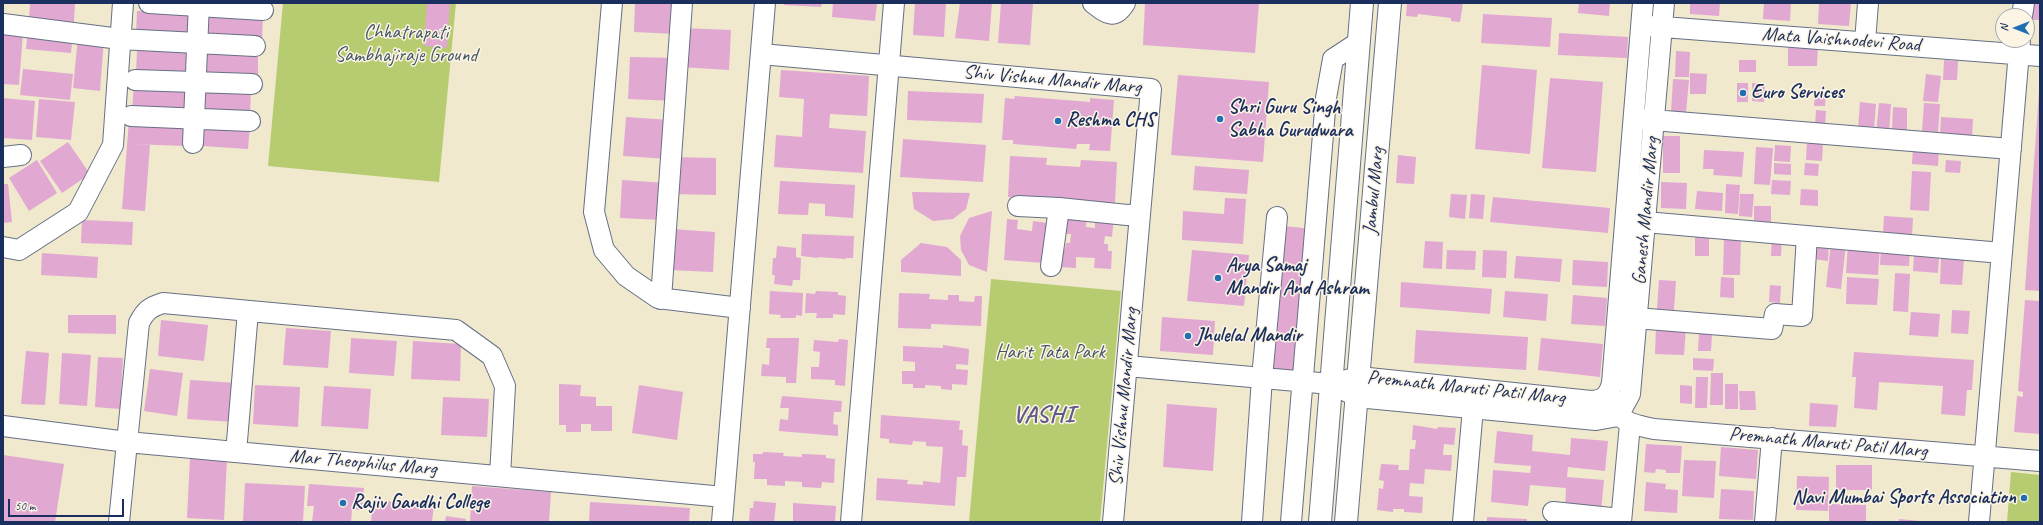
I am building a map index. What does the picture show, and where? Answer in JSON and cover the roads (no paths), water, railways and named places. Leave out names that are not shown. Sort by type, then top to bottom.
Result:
[{"type":"main road","name":"Jambul Marg","points":[[1320,522],[1362,3]]},
{"type":"main road","name":"Jambul Marg","points":[[1346,522],[1390,3]]},
{"type":"street","points":[[3,247],[19,250],[78,212],[113,145],[123,3]]},
{"type":"street","points":[[149,3],[199,4],[263,10]]},
{"type":"street","points":[[612,3],[594,212],[604,250],[626,276],[658,298],[740,308]]},
{"type":"street","points":[[661,299],[682,3]]},
{"type":"street","points":[[722,522],[765,3]]},
{"type":"street","points":[[851,522],[894,3]]},
{"type":"street","points":[[1093,3],[1106,13],[1112,14],[1120,11],[1125,3]]},
{"type":"street","name":"Ganesh Mandir Marg","points":[[1624,420],[1630,394],[1645,222],[1637,200],[1634,119],[1644,3]]},
{"type":"street","name":"Ganesh Mandir Marg","points":[[1606,397],[1612,383],[1637,200],[1654,120],[1664,3]]},
{"type":"street","points":[[1865,42],[1868,3]]},
{"type":"street","points":[[193,143],[199,4]]},
{"type":"street","points":[[3,24],[120,39],[255,46]]},
{"type":"street","name":"Mata Vaishnodevi Road","points":[[1642,25],[1865,42],[1995,46]]},
{"type":"street","points":[[1291,522],[1326,98],[1333,59],[1359,42]]},
{"type":"street","points":[[1979,522],[2020,48]]},
{"type":"street","name":"Mata Vaishnodevi Road","points":[[2022,48],[2040,56]]},
{"type":"street","name":"Shiv Vishnu Mandir Marg","points":[[761,54],[1151,89],[1113,522]]},
{"type":"street","points":[[135,80],[252,84]]},
{"type":"street","points":[[131,116],[250,122]]},
{"type":"street","points":[[1634,119],[2011,149]]},
{"type":"street","points":[[1018,206],[1059,208],[1127,215],[1140,214]]},
{"type":"street","points":[[1051,266],[1059,208]]},
{"type":"street","points":[[1252,522],[1262,378],[1277,217]]},
{"type":"street","points":[[1645,222],[2002,253]]},
{"type":"street","points":[[1636,318],[1772,329],[1775,314],[1802,316],[1807,236]]},
{"type":"street","points":[[120,522],[140,323],[144,313],[152,306],[163,303],[456,330],[492,356],[505,386],[500,476]]},
{"type":"street","points":[[237,440],[248,311]]},
{"type":"street","name":"Premnath Maruti Patil Marg","points":[[1127,366],[1358,387],[1591,401],[1600,400],[1606,397]]},
{"type":"street","name":"Premnath Maruti Patil Marg","points":[[1358,387],[1473,408],[1596,420],[1624,420],[1654,428],[2040,460]]},
{"type":"street","points":[[1553,512],[1621,520],[1624,420],[1606,397]]},
{"type":"street","points":[[1463,522],[1473,408]]},
{"type":"street","name":"Mar Theophilus Marg","points":[[3,426],[127,442],[724,497]]},
{"type":"street","points":[[1765,522],[1772,438]]},
{"type":"place","name":"Euro Services","points":[[1743,93]]},
{"type":"place","name":"Shri Guru Singh Sabha Gurudwara","points":[[1220,119]]},
{"type":"place","name":"Reshma CHS","points":[[1058,121]]},
{"type":"place","name":"Arya Samaj Mandir And Ashram","points":[[1218,278]]},
{"type":"place","name":"Jhulelal Mandir","points":[[1188,336]]},
{"type":"place","name":"Navi Mumbai Sports Association","points":[[2024,498]]},
{"type":"place","name":"Rajiv Gandhi College","points":[[343,503]]},
{"type":"district","name":"VASHI","points":[[1044,416]]},
{"type":"park label","name":"Chhatrapati Sambhajiraje Ground","points":[[406,44]]},
{"type":"park label","name":"Harit Tata Park","points":[[1050,353]]}]
